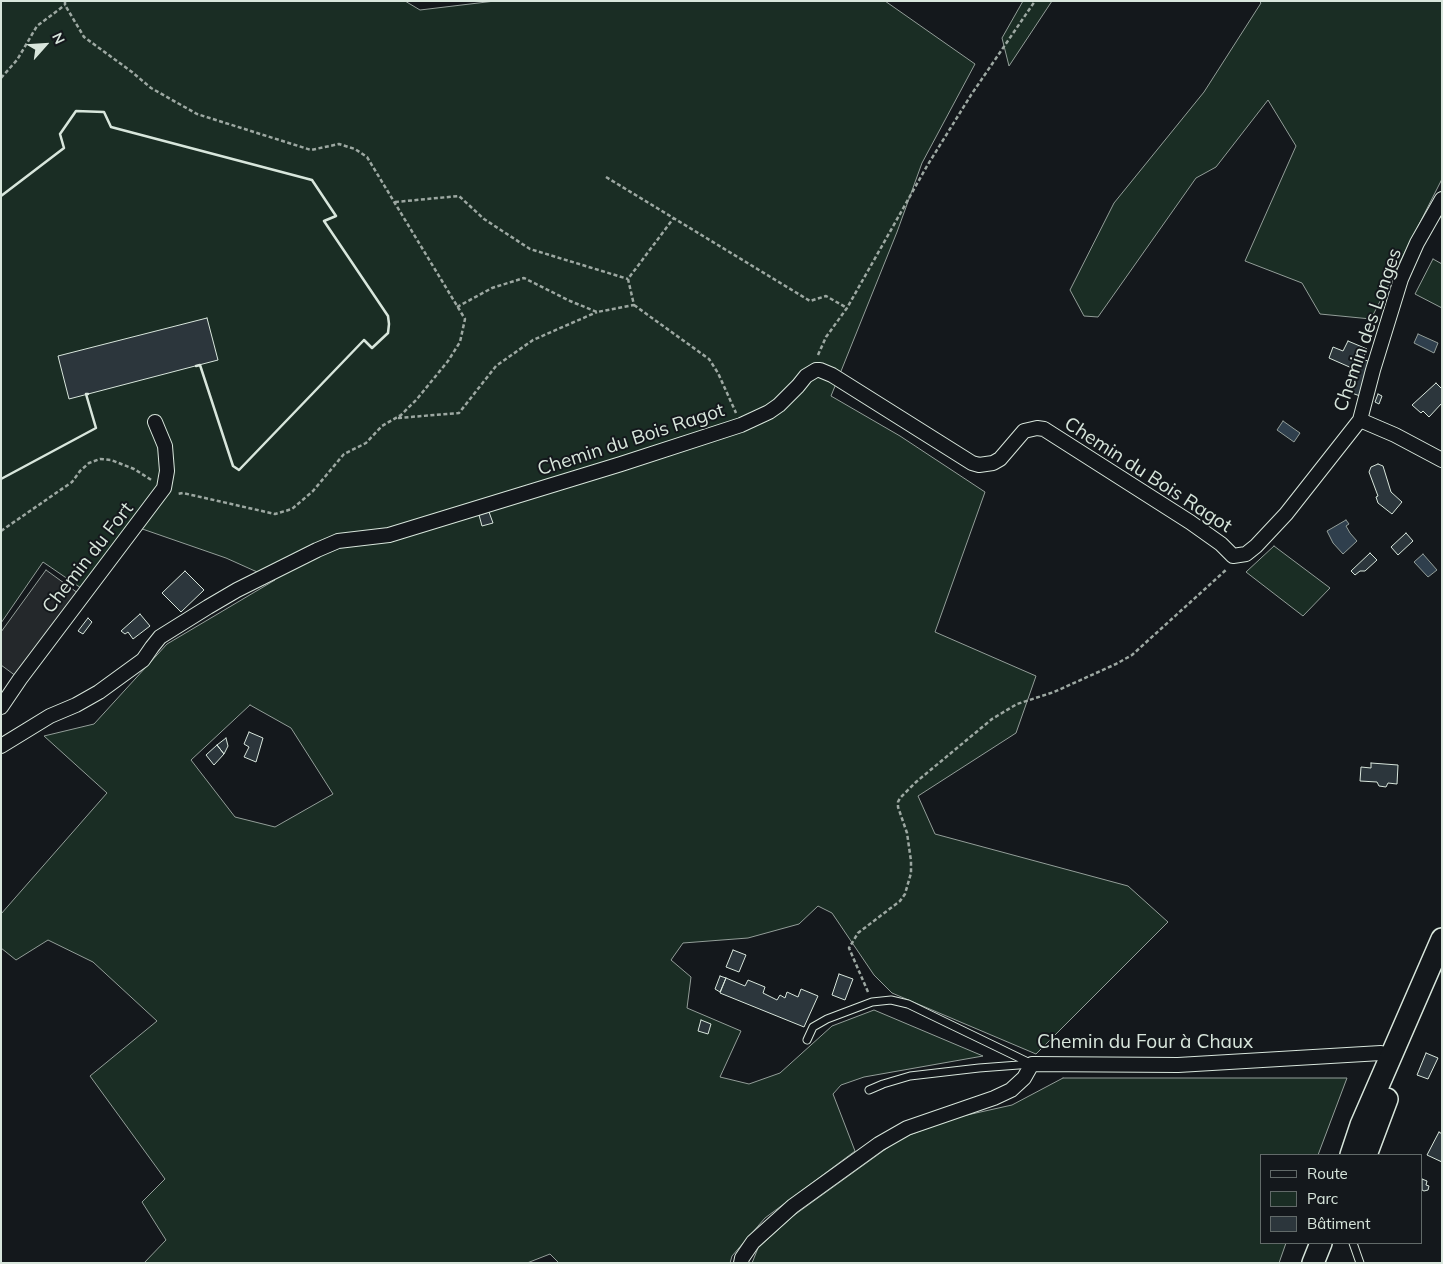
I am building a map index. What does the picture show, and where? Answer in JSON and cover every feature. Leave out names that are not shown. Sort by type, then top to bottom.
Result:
[{"type":"main road","points":[[1351,1154],[1361,1125],[1442,939]]},
{"type":"main road","points":[[1366,1154],[1393,1081],[1420,1016],[1442,972]]},
{"type":"main road","points":[[1313,1263],[1321,1244]]},
{"type":"main road","points":[[1327,1263],[1334,1244]]},
{"type":"street","name":"Chemin des Longes","points":[[1240,556],[1256,546],[1286,514],[1360,420],[1375,360],[1401,279],[1417,243],[1442,199]]},
{"type":"street","name":"Chemin du Bois Ragot","points":[[1,746],[50,716],[76,705],[99,692],[143,660],[160,637],[208,607],[237,590],[338,540],[389,535],[621,464],[741,424],[779,406],[810,373],[820,370],[832,375],[972,463],[979,465],[992,463],[1000,459],[1024,431],[1037,428],[1044,429],[1190,522],[1221,544],[1233,556],[1240,556]]},
{"type":"street","points":[[1360,420],[1442,460]]},
{"type":"street","points":[[155,422],[165,446],[167,471],[164,488]]},
{"type":"street","name":"Chemin du Fort","points":[[1,707],[30,665],[164,488]]},
{"type":"street","name":"Chemin du Four à Chaux","points":[[1032,1064],[1178,1065],[1381,1054],[1390,1057]]},
{"type":"street","points":[[741,1263],[742,1258],[753,1242],[774,1222],[793,1206],[872,1150],[907,1128],[994,1098],[1011,1090],[1024,1078],[1032,1064]]},
{"type":"lane","name":"Chemin du Four à Chaux","points":[[807,1040],[814,1027],[827,1019],[872,1002],[891,1000],[908,1004],[1032,1064]]},
{"type":"lane","points":[[869,1090],[910,1076],[1032,1064]]},
{"type":"lane","points":[[1353,1244],[1360,1263]]},
{"type":"path","points":[[810,373],[826,337],[847,308],[927,166],[971,95],[1035,1]]},
{"type":"path","points":[[1,78],[17,60],[37,26],[65,3],[84,37],[151,88],[197,114],[311,150],[339,144],[355,149],[367,157],[465,319],[460,342],[448,361],[402,415],[382,426],[366,444],[344,454],[313,491],[292,509],[275,514],[183,493],[170,493],[134,469],[111,460],[100,459],[89,462],[80,470],[72,482],[1,531]]},
{"type":"path","points":[[606,177],[810,301],[826,296],[847,308]]},
{"type":"path","points":[[395,202],[459,196],[484,219],[530,249],[628,279]]},
{"type":"path","points":[[673,219],[628,279],[634,305],[709,359],[718,373],[741,424]]},
{"type":"path","points":[[457,306],[492,288],[524,278],[597,312]]},
{"type":"path","points":[[396,418],[458,413],[496,366],[533,340],[597,312],[634,305]]},
{"type":"path","points":[[872,1002],[849,948],[858,933],[900,901],[905,894],[911,873],[907,833],[898,807],[900,798],[916,782],[992,719],[1017,704],[1054,692],[1132,655],[1240,556]]},
{"type":"green space","points":[[1,1],[405,1],[420,10],[495,1],[885,1],[975,64],[922,163],[897,232],[831,396],[900,436],[985,492],[935,632],[1036,676],[1016,733],[918,796],[935,834],[1128,886],[1168,922],[1036,1054],[892,993],[874,975],[832,913],[818,906],[799,924],[748,938],[683,943],[671,960],[691,977],[687,1008],[741,1031],[720,1077],[749,1084],[780,1073],[832,1026],[874,1010],[983,1056],[864,1077],[841,1085],[833,1094],[855,1151],[765,1218],[732,1256],[730,1263],[559,1263],[550,1254],[527,1263],[144,1263],[166,1240],[142,1202],[165,1179],[90,1076],[157,1021],[93,962],[48,940],[16,960],[1,948],[1,914],[107,793],[44,736],[94,724],[167,644],[275,580],[226,558],[128,524],[81,588],[43,562],[1,623]],"holes":[[[250,705],[291,728],[333,794],[275,827],[235,817],[191,760]]]},
{"type":"green space","points":[[1023,1],[1052,1],[1009,66],[1002,38]]},
{"type":"green space","points":[[1259,1],[1442,1],[1442,179],[1371,319],[1320,314],[1302,283],[1245,261],[1296,146],[1268,100],[1216,167],[1196,178],[1098,317],[1084,316],[1070,290],[1114,203],[1204,92],[1261,3]]},
{"type":"green space","points":[[1433,259],[1442,264],[1442,308],[1415,294]]},
{"type":"green space","points":[[1274,546],[1330,588],[1303,616],[1246,572]]},
{"type":"green space","points":[[1063,1078],[1347,1078],[1318,1154],[1260,1154],[1260,1244],[1286,1244],[1279,1263],[752,1263],[758,1248],[793,1216],[901,1138],[958,1117],[1012,1105]]},
{"type":"shaded area","points":[[46,570],[82,596],[20,679],[1,665],[1,632]]},
{"type":"water","points":[[1418,334],[1438,343],[1434,353],[1414,343]]},
{"type":"water","points":[[1283,421],[1300,433],[1294,442],[1277,430]]},
{"type":"water","points":[[1346,520],[1349,524],[1346,526],[1357,541],[1343,554],[1333,543],[1327,531]]},
{"type":"water","points":[[1423,554],[1437,570],[1428,577],[1414,562]]},
{"type":"building","points":[[207,318],[218,360],[69,399],[58,356]]},
{"type":"building","points":[[1348,341],[1367,349],[1363,359],[1370,362],[1360,396],[1349,392],[1348,389],[1354,369],[1329,358],[1333,347],[1343,351]]},
{"type":"building","points":[[1436,383],[1442,389],[1442,403],[1429,417],[1412,405]]},
{"type":"building","points":[[1378,394],[1382,396],[1379,404],[1375,402]]},
{"type":"building","points":[[1378,464],[1383,466],[1391,492],[1402,502],[1392,514],[1378,503],[1376,497],[1378,496],[1369,472],[1371,467]]},
{"type":"building","points":[[489,512],[493,523],[482,526],[479,515]]},
{"type":"building","points":[[1406,533],[1413,541],[1398,555],[1391,547]]},
{"type":"building","points":[[1370,553],[1377,560],[1365,571],[1360,571],[1355,575],[1351,571]]},
{"type":"building","points":[[185,571],[204,590],[181,612],[162,593]]},
{"type":"building","points":[[140,614],[150,626],[133,639],[128,632],[125,634],[121,631]]},
{"type":"building","points":[[88,618],[92,622],[83,634],[78,631]]},
{"type":"building","points":[[249,732],[263,738],[256,762],[244,757],[249,747],[244,744]]},
{"type":"building","points":[[226,738],[228,746],[224,754],[217,745]]},
{"type":"building","points":[[217,745],[224,754],[214,765],[206,755]]},
{"type":"building","points":[[1371,763],[1398,765],[1397,784],[1388,783],[1386,787],[1379,786],[1377,782],[1360,781],[1361,767],[1371,768]]},
{"type":"building","points":[[733,950],[746,955],[739,972],[726,967]]},
{"type":"building","points":[[839,974],[853,979],[845,1000],[832,995]]},
{"type":"building","points":[[720,976],[726,978],[720,992],[715,989]]},
{"type":"building","points":[[726,978],[745,986],[748,980],[765,987],[763,993],[777,1000],[780,995],[785,998],[787,992],[798,997],[801,989],[818,996],[804,1027],[720,993]]},
{"type":"building","points":[[701,1020],[711,1024],[708,1034],[698,1031]]},
{"type":"building","points":[[1426,1053],[1438,1058],[1428,1079],[1417,1075]]},
{"type":"building","points":[[1439,1132],[1442,1134],[1442,1162],[1427,1155]]},
{"type":"building","points":[[1423,1179],[1427,1181],[1426,1185],[1429,1186],[1428,1190],[1424,1191]]},
{"type":"wall","points":[[1,196],[64,148],[60,134],[76,111],[104,112],[111,127],[312,180],[336,216],[324,221],[388,316],[388,333],[372,348],[364,340],[239,470],[233,466],[200,365],[196,366]]},
{"type":"wall","points":[[1,479],[96,428],[86,394],[88,394]]}]
